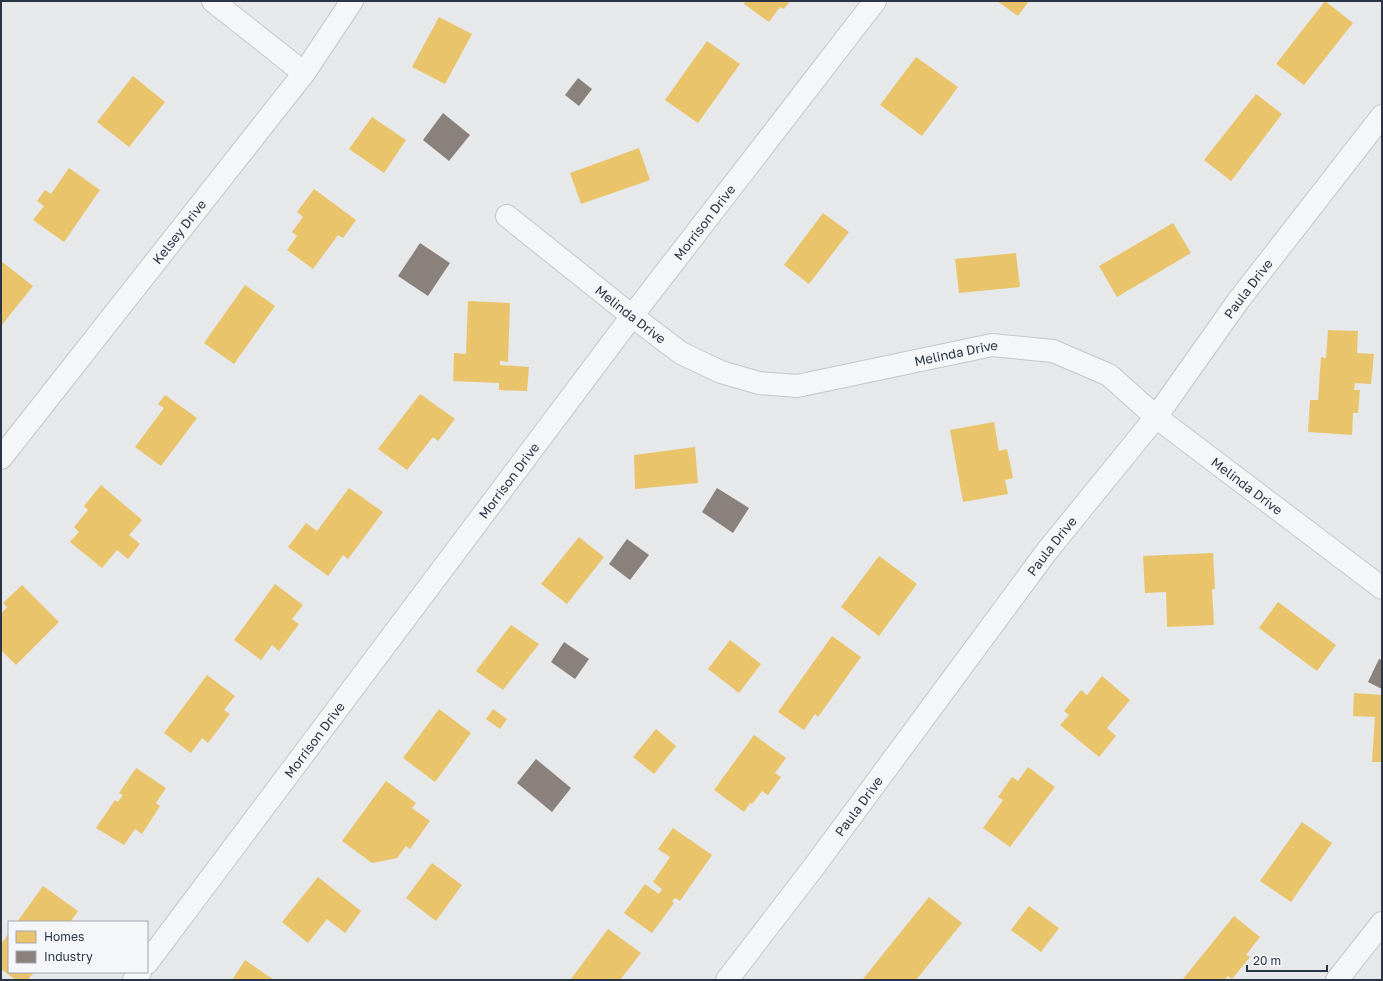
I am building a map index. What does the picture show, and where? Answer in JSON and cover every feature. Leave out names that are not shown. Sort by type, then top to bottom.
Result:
[{"type":"street","points":[[214,1],[304,73]]},
{"type":"street","name":"Kelsey Drive","points":[[1,458],[304,73],[352,1]]},
{"type":"street","name":"Morrison Drive","points":[[148,962],[632,316],[875,1]]},
{"type":"street","name":"Paula Drive","points":[[727,980],[813,868],[1047,551],[1156,417],[1238,301],[1382,116]]},
{"type":"street","name":"Melinda Drive","points":[[508,216],[632,316],[681,353],[721,372],[759,383],[797,386],[992,345],[1053,351],[1109,375],[1156,417],[1382,588]]},
{"type":"street","points":[[1337,980],[1382,923]]},
{"type":"building: Homes","points":[[745,1],[790,1],[784,9],[780,7],[769,22],[744,4]]},
{"type":"building: Homes","points":[[997,1],[1029,1],[1018,16]]},
{"type":"building: Homes","points":[[1325,1],[1353,23],[1304,85],[1276,64]]},
{"type":"building: Homes","points":[[439,17],[472,34],[445,84],[412,67]]},
{"type":"building: Homes","points":[[707,41],[740,64],[698,123],[665,100]]},
{"type":"building: Homes","points":[[916,57],[958,87],[922,136],[880,105]]},
{"type":"building: Homes","points":[[133,76],[165,102],[129,147],[97,122]]},
{"type":"building: Homes","points":[[1256,94],[1282,114],[1231,181],[1204,160]]},
{"type":"building: Homes","points":[[372,117],[406,140],[384,173],[349,149]]},
{"type":"building: Homes","points":[[639,148],[650,180],[581,204],[570,173]]},
{"type":"building: Homes","points":[[69,168],[100,190],[64,242],[33,220],[44,206],[37,201],[45,190],[51,194]]},
{"type":"building: Homes","points":[[314,189],[356,220],[343,238],[338,235],[313,269],[287,250],[297,236],[292,232],[303,217],[297,212]]},
{"type":"building: Homes","points":[[823,213],[849,232],[809,284],[784,265]]},
{"type":"building: Homes","points":[[1173,223],[1191,253],[1117,297],[1099,266]]},
{"type":"building: Homes","points":[[1016,253],[1020,287],[959,293],[955,259]]},
{"type":"building: Homes","points":[[1,261],[33,286],[1,326]]},
{"type":"building: Homes","points":[[245,285],[275,306],[234,364],[204,343]]},
{"type":"building: Homes","points":[[468,301],[510,303],[508,362],[500,361],[500,365],[529,367],[527,391],[499,390],[499,383],[453,381],[454,353],[466,354]]},
{"type":"building: Homes","points":[[1328,330],[1358,331],[1357,353],[1374,354],[1371,384],[1355,383],[1354,390],[1360,390],[1358,413],[1353,413],[1352,435],[1308,432],[1310,400],[1318,400],[1321,357],[1326,358]]},
{"type":"building: Homes","points":[[420,394],[455,419],[438,441],[433,437],[407,470],[378,449]]},
{"type":"building: Homes","points":[[165,395],[197,418],[161,466],[135,447],[164,408],[158,404]]},
{"type":"building: Homes","points":[[994,422],[999,451],[1007,449],[1013,478],[1005,480],[1008,494],[963,502],[950,430]]},
{"type":"building: Homes","points":[[695,447],[698,483],[635,489],[634,455]]},
{"type":"building: Homes","points":[[101,485],[142,520],[129,535],[140,544],[128,559],[117,550],[102,568],[70,542],[79,532],[74,527],[88,510],[84,506]]},
{"type":"building: Homes","points":[[349,488],[383,512],[348,559],[343,555],[328,576],[288,547],[306,523],[317,531]]},
{"type":"building: Homes","points":[[579,537],[604,557],[567,604],[541,584]]},
{"type":"building: Homes","points":[[1213,553],[1215,589],[1212,589],[1214,625],[1167,627],[1166,592],[1145,593],[1143,556]]},
{"type":"building: Homes","points":[[879,556],[917,584],[879,636],[841,607]]},
{"type":"building: Homes","points":[[275,584],[303,605],[292,619],[299,624],[279,651],[272,645],[261,660],[234,640]]},
{"type":"building: Homes","points":[[22,585],[59,622],[16,665],[1,650],[1,614],[7,607],[3,603]]},
{"type":"building: Homes","points":[[1278,602],[1336,645],[1317,671],[1259,628]]},
{"type":"building: Homes","points":[[511,625],[539,644],[503,690],[476,671]]},
{"type":"building: Homes","points":[[832,636],[861,657],[818,717],[815,714],[804,730],[778,712]]},
{"type":"building: Homes","points":[[730,640],[761,664],[739,693],[708,669]]},
{"type":"building: Homes","points":[[207,675],[235,696],[224,710],[230,714],[208,743],[202,738],[191,753],[164,733]]},
{"type":"building: Homes","points":[[1102,676],[1130,700],[1107,728],[1116,736],[1099,757],[1060,725],[1069,715],[1064,711],[1081,690],[1087,695]]},
{"type":"building: Homes","points":[[1354,693],[1382,695],[1382,762],[1372,762],[1375,717],[1353,716]]},
{"type":"building: Homes","points":[[439,709],[471,733],[435,782],[403,758]]},
{"type":"building: Homes","points":[[493,709],[507,719],[500,729],[486,719]]},
{"type":"building: Homes","points":[[656,729],[676,746],[654,774],[633,757]]},
{"type":"building: Homes","points":[[754,735],[786,758],[775,773],[781,777],[768,795],[762,791],[752,804],[750,803],[744,812],[714,790]]},
{"type":"building: Homes","points":[[1028,767],[1055,787],[1010,847],[983,828],[1003,800],[998,797],[1012,777],[1018,781]]},
{"type":"building: Homes","points":[[136,768],[166,788],[156,803],[160,806],[142,834],[135,829],[124,845],[96,828],[115,800],[118,802],[123,795],[119,793]]},
{"type":"building: Homes","points":[[386,781],[416,803],[412,808],[430,821],[410,849],[406,846],[397,858],[372,863],[342,841]]},
{"type":"building: Homes","points":[[1302,822],[1332,843],[1291,902],[1260,881]]},
{"type":"building: Homes","points":[[673,828],[712,855],[680,901],[675,898],[672,901],[674,903],[652,933],[624,913],[645,884],[659,894],[662,889],[653,882],[670,857],[658,849]]},
{"type":"building: Homes","points":[[432,863],[462,885],[436,921],[406,898]]},
{"type":"building: Homes","points":[[318,877],[361,911],[345,933],[327,919],[308,943],[282,922]]},
{"type":"building: Homes","points":[[43,886],[78,911],[71,921],[18,921]]},
{"type":"building: Homes","points":[[929,897],[962,923],[916,980],[864,980],[863,979]]},
{"type":"building: Homes","points":[[1029,906],[1059,928],[1041,952],[1011,930]]},
{"type":"building: Homes","points":[[1234,916],[1260,937],[1246,955],[1250,957],[1232,979],[1228,976],[1224,980],[1183,979]]},
{"type":"building: Homes","points":[[608,929],[641,953],[620,980],[571,979]]},
{"type":"building: Homes","points":[[8,934],[8,973],[33,973],[28,980],[16,980],[1,969],[1,944]]},
{"type":"building: Homes","points":[[245,960],[274,980],[232,980]]},
{"type":"building: Industry","points":[[578,78],[592,89],[579,106],[565,95]]},
{"type":"building: Industry","points":[[443,113],[470,135],[449,161],[423,140]]},
{"type":"building: Industry","points":[[420,243],[450,263],[428,296],[398,276]]},
{"type":"building: Industry","points":[[717,488],[749,508],[733,533],[702,512]]},
{"type":"building: Industry","points":[[627,539],[649,555],[630,580],[609,564]]},
{"type":"building: Industry","points":[[564,642],[589,659],[575,679],[551,662]]},
{"type":"building: Industry","points":[[1379,659],[1382,660],[1382,689],[1368,682]]},
{"type":"building: Industry","points":[[536,759],[571,788],[552,812],[517,783]]}]
